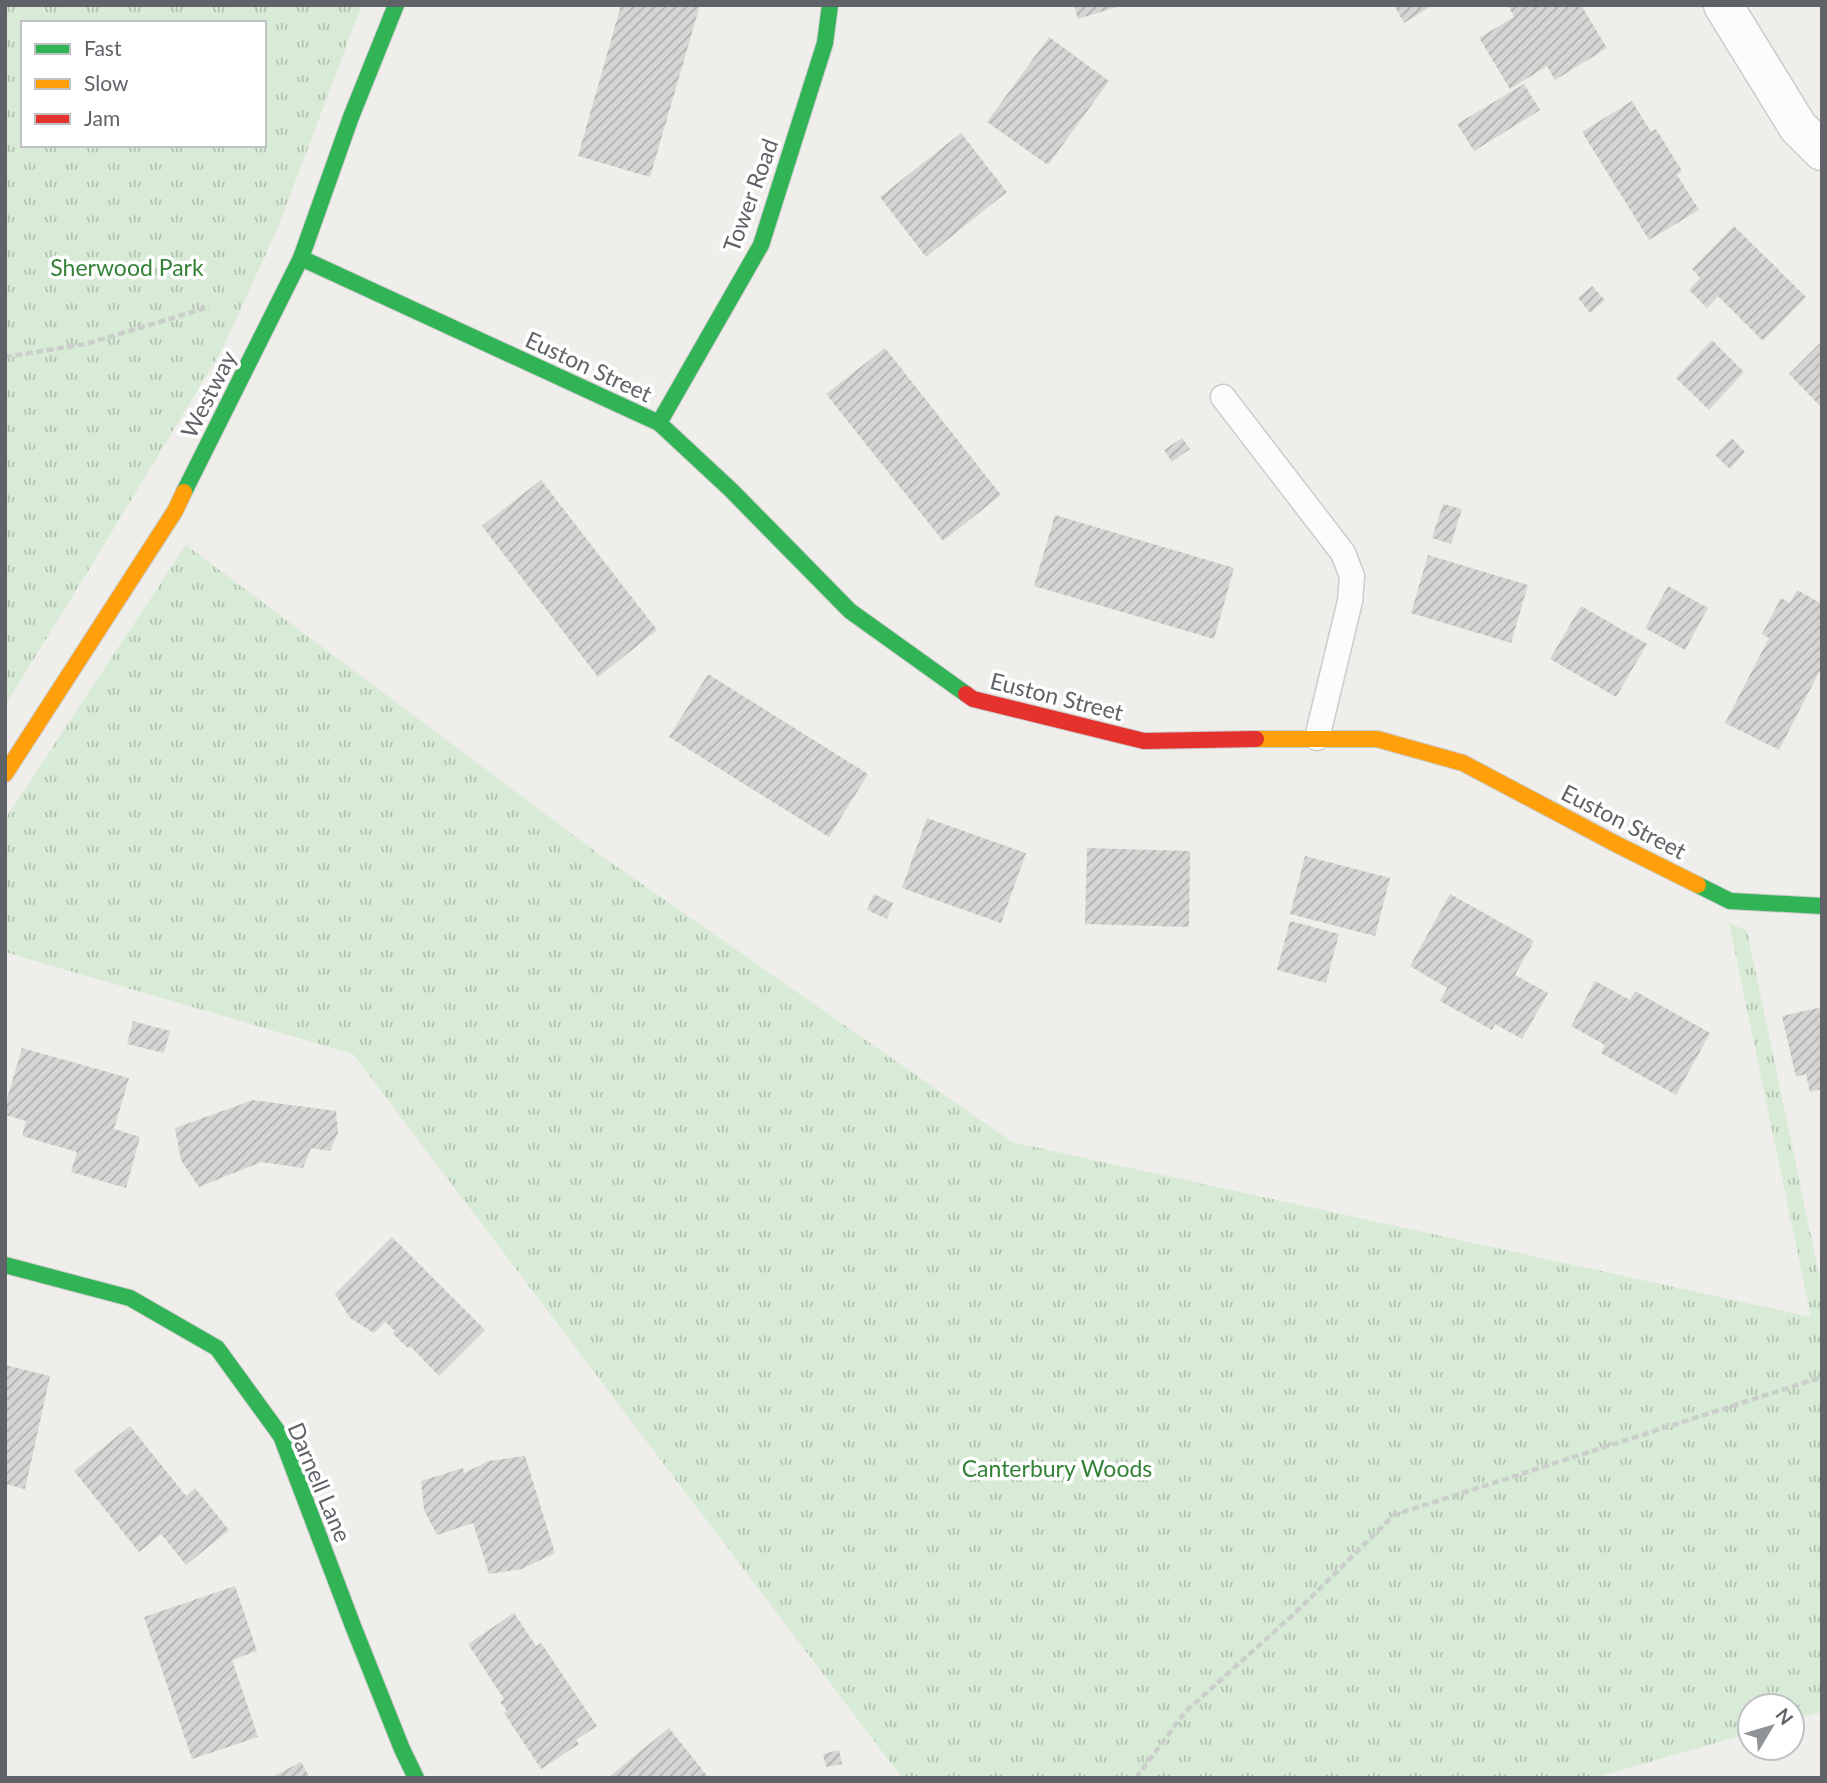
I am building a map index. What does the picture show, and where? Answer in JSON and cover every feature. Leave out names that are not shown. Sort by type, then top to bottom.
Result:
[{"type":"street","name":"Westway","points":[[5,774],[174,512],[301,258],[351,117],[396,5]]},
{"type":"street","name":"Tower Road","points":[[659,422],[761,245],[825,43],[830,5]]},
{"type":"street","points":[[1723,5],[1798,127],[1822,151]]},
{"type":"street","name":"Euston Street","points":[[301,258],[659,422],[731,490],[850,611],[973,699],[1144,741],[1377,739],[1463,763],[1730,901],[1822,906]]},
{"type":"street","name":"Darnell Lane","points":[[5,1265],[130,1298],[217,1348],[281,1436],[353,1626],[416,1778]]},
{"type":"lane","points":[[1223,397],[1343,553],[1352,576],[1350,601],[1317,738]]},
{"type":"path","points":[[5,357],[86,344],[209,307]]},
{"type":"path","points":[[1136,1778],[1185,1712],[1294,1614],[1394,1515],[1822,1377]]},
{"type":"green space","name":"Sherwood Park","points":[[5,5],[362,5],[278,227],[223,348],[5,705]]},
{"type":"green space","name":"Canterbury Woods","points":[[186,545],[596,852],[1012,1142],[1811,1317],[1729,923],[1747,931],[1822,1289],[1822,1712],[1806,1716],[1806,1692],[1736,1692],[1736,1737],[1594,1778],[902,1778],[353,1054],[5,952],[5,819]]},
{"type":"building","points":[[621,5],[700,5],[650,177],[578,156]]},
{"type":"building","points":[[1074,5],[1120,5],[1120,6],[1078,19]]},
{"type":"building","points":[[1394,5],[1433,5],[1404,23]]},
{"type":"building","points":[[1508,5],[1581,5],[1607,48],[1555,80],[1547,66],[1510,89],[1479,38],[1514,17]]},
{"type":"building","points":[[1049,37],[1109,81],[1048,165],[987,122]]},
{"type":"building","points":[[1524,84],[1540,110],[1474,151],[1457,124]]},
{"type":"building","points":[[1632,101],[1651,132],[1656,129],[1682,171],[1677,175],[1699,210],[1649,240],[1582,132]]},
{"type":"building","points":[[961,133],[1007,192],[926,257],[880,197]]},
{"type":"building","points":[[1734,226],[1806,297],[1763,341],[1718,296],[1707,308],[1689,290],[1700,278],[1692,269]]},
{"type":"building","points":[[1592,286],[1605,300],[1590,313],[1578,298]]},
{"type":"building","points":[[1712,340],[1744,372],[1709,410],[1676,378]]},
{"type":"building","points":[[1822,341],[1822,408],[1789,374]]},
{"type":"building","points":[[885,348],[1001,495],[943,541],[826,394]]},
{"type":"building","points":[[1182,438],[1190,449],[1172,462],[1164,450]]},
{"type":"building","points":[[1732,438],[1745,452],[1730,469],[1715,455]]},
{"type":"building","points":[[541,480],[657,630],[598,677],[482,526]]},
{"type":"building","points":[[1443,504],[1462,509],[1451,544],[1432,538]]},
{"type":"building","points":[[1055,515],[1234,568],[1214,639],[1034,586]]},
{"type":"building","points":[[1428,555],[1528,585],[1511,643],[1411,613]]},
{"type":"building","points":[[1668,586],[1708,608],[1685,650],[1645,628]]},
{"type":"building","points":[[1797,590],[1822,604],[1822,673],[1819,672],[1779,750],[1725,723],[1769,638],[1762,634],[1781,598],[1790,603]]},
{"type":"building","points":[[1581,606],[1647,644],[1616,697],[1550,659]]},
{"type":"building","points":[[708,674],[868,774],[829,837],[669,737]]},
{"type":"building","points":[[927,818],[1026,853],[1001,923],[902,888]]},
{"type":"building","points":[[1087,848],[1190,851],[1189,927],[1085,924]]},
{"type":"building","points":[[1305,856],[1390,878],[1375,936],[1290,914]]},
{"type":"building","points":[[874,894],[893,903],[887,919],[867,910]]},
{"type":"building","points":[[1450,894],[1534,941],[1515,975],[1548,993],[1522,1039],[1495,1024],[1492,1030],[1440,1001],[1447,988],[1410,966]]},
{"type":"building","points":[[1290,921],[1339,934],[1326,983],[1277,970]]},
{"type":"building","points":[[1595,981],[1630,1000],[1635,991],[1710,1033],[1676,1095],[1601,1053],[1605,1045],[1571,1026]]},
{"type":"building","points":[[1822,1007],[1822,1089],[1810,1092],[1806,1074],[1796,1077],[1782,1016]]},
{"type":"building","points":[[133,1021],[170,1031],[164,1053],[127,1044]]},
{"type":"building","points":[[22,1048],[129,1078],[114,1129],[140,1137],[126,1188],[71,1172],[77,1152],[22,1136],[26,1121],[5,1115],[5,1106]]},
{"type":"building","points":[[253,1100],[336,1111],[338,1132],[330,1151],[311,1148],[303,1168],[261,1162],[199,1187],[181,1160],[175,1128]]},
{"type":"building","points":[[392,1237],[485,1330],[439,1376],[410,1346],[408,1348],[393,1334],[395,1331],[385,1322],[374,1333],[350,1318],[335,1294]]},
{"type":"building","points":[[5,1365],[50,1376],[25,1489],[5,1484]]},
{"type":"building","points":[[130,1426],[186,1496],[195,1488],[229,1530],[186,1565],[161,1534],[139,1552],[74,1471]]},
{"type":"building","points":[[525,1456],[555,1553],[522,1569],[489,1574],[473,1523],[437,1535],[424,1510],[421,1481],[463,1468],[464,1473],[489,1461]]},
{"type":"building","points":[[235,1586],[257,1651],[232,1660],[258,1737],[192,1759],[144,1617]]},
{"type":"building","points":[[514,1613],[536,1646],[541,1643],[597,1726],[576,1740],[579,1744],[541,1769],[504,1713],[507,1711],[500,1702],[504,1699],[468,1644]]},
{"type":"building","points":[[669,1728],[709,1778],[611,1778],[610,1776]]},
{"type":"building","points":[[839,1750],[842,1764],[826,1767],[823,1754]]},
{"type":"building","points":[[301,1762],[310,1778],[270,1778]]},
{"type":"traffic: fast","points":[[184,492],[301,258],[351,117],[396,5]]},
{"type":"traffic: fast","points":[[659,423],[761,245],[825,43],[830,5]]},
{"type":"traffic: fast","points":[[301,258],[659,423],[731,490],[850,611],[966,694]]},
{"type":"traffic: fast","points":[[1698,885],[1730,901],[1822,906]]},
{"type":"traffic: fast","points":[[5,1265],[130,1298],[217,1348],[281,1436],[353,1626],[416,1778]]},
{"type":"traffic: slow","points":[[5,774],[175,511],[184,492]]},
{"type":"traffic: slow","points":[[1256,739],[1377,739],[1463,763],[1698,885]]},
{"type":"traffic: jam","points":[[966,694],[973,699],[1144,741],[1256,739]]}]
